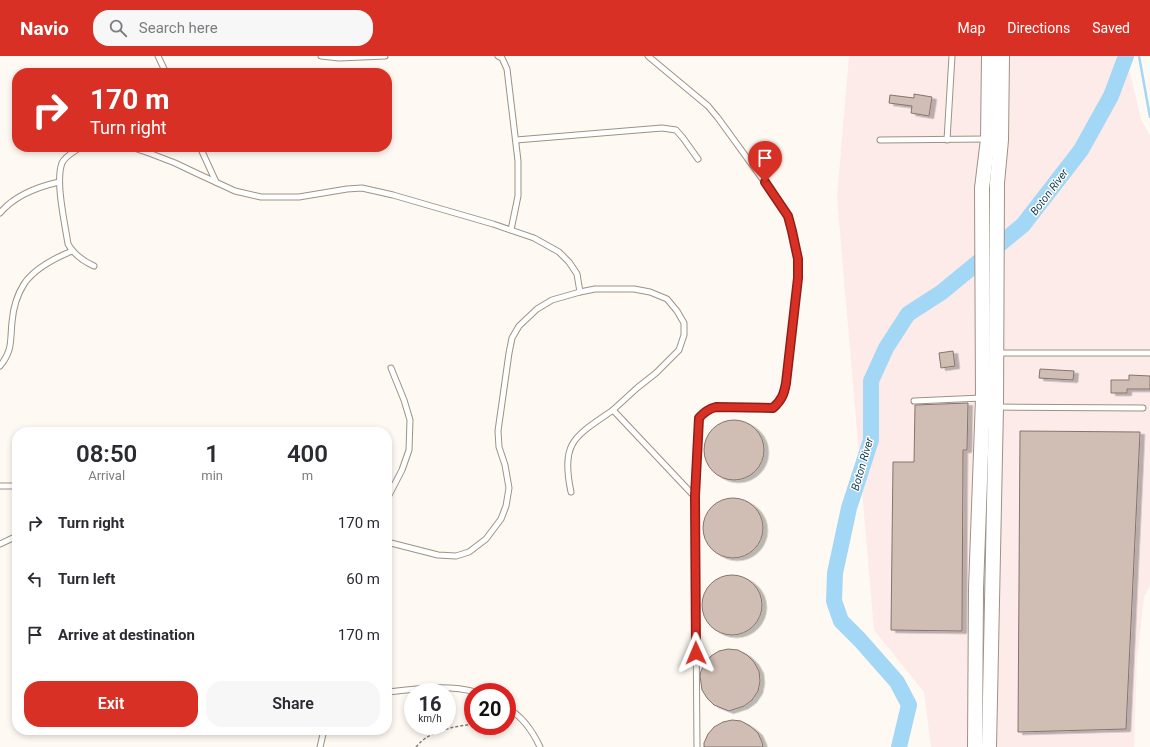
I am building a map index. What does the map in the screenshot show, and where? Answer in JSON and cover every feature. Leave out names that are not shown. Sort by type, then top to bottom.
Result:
[{"type":"street","points":[[976,747],[976,588],[983,398],[997,303],[995,140],[989,56]]},
{"type":"street","points":[[989,747],[996,407],[983,306],[982,188],[995,140],[1002,56]]},
{"type":"lane","points":[[158,56],[164,68]]},
{"type":"lane","points":[[321,56],[339,58],[385,56]]},
{"type":"lane","points":[[498,56],[502,58],[507,69],[518,161],[518,196],[511,230]]},
{"type":"lane","points":[[648,56],[708,106],[718,118],[774,194],[788,216],[798,259],[798,278],[784,395],[773,408],[716,407],[709,409],[699,418],[695,496],[697,747]]},
{"type":"lane","points":[[947,140],[952,56]]},
{"type":"lane","points":[[516,140],[662,128],[676,130],[698,159]]},
{"type":"lane","points":[[880,140],[995,140]]},
{"type":"lane","points":[[74,152],[62,163],[59,182],[68,244],[72,251],[84,262],[94,266]]},
{"type":"lane","points":[[149,152],[235,191],[261,197],[299,197],[362,188],[394,195],[511,230],[534,238],[558,252],[569,262],[576,274],[580,292]]},
{"type":"lane","points":[[202,152],[216,182]]},
{"type":"lane","points":[[0,213],[8,204],[23,195],[43,186],[59,182]]},
{"type":"lane","points":[[0,366],[8,354],[11,340],[12,322],[17,300],[24,284],[35,272],[48,263],[72,251]]},
{"type":"lane","points":[[392,543],[438,555],[456,556],[469,552],[486,539],[501,519],[506,506],[509,488],[505,465],[499,447],[498,431],[509,353],[512,338],[519,326],[537,309],[552,300],[580,292],[595,290],[634,289],[650,292],[667,299],[677,311],[684,323],[684,335],[679,350],[613,410],[582,433],[572,445],[568,475],[571,492]]},
{"type":"lane","points":[[990,352],[1150,353]]},
{"type":"lane","points":[[391,368],[404,400],[410,420],[409,450],[402,470],[392,489]]},
{"type":"lane","points":[[914,401],[983,398]]},
{"type":"lane","points":[[996,407],[1143,408]]},
{"type":"lane","points":[[613,410],[695,496]]},
{"type":"lane","points":[[0,486],[12,486]]},
{"type":"lane","points":[[0,544],[12,538]]},
{"type":"lane","points":[[392,692],[449,687],[464,689]]},
{"type":"lane","points":[[516,715],[534,734],[540,747]]},
{"type":"lane","points":[[320,747],[323,735]]},
{"type":"path","points":[[416,747],[437,732],[464,726]]},
{"type":"shaded area","points":[[849,56],[1126,56],[1141,119],[1150,136],[1150,586],[1144,597],[1137,659],[1134,747],[931,747],[924,692],[874,630],[837,197]]},
{"type":"building","points":[[914,94],[932,97],[929,116],[911,113],[912,106],[889,103],[890,95],[914,98]]},
{"type":"building","points":[[953,351],[955,366],[941,368],[939,353]]},
{"type":"building","points":[[1040,369],[1074,371],[1073,380],[1039,378]]},
{"type":"building","points":[[1129,375],[1150,376],[1150,389],[1127,389],[1127,393],[1111,393],[1111,380],[1129,380]]},
{"type":"building","points":[[968,403],[967,450],[963,450],[962,631],[891,630],[893,462],[914,462],[915,405]]},
{"type":"building","points":[[734,420],[751,425],[759,433],[764,450],[759,467],[751,475],[734,480],[717,475],[709,467],[704,450],[709,433],[717,425]]},
{"type":"building","points":[[1020,431],[1140,432],[1126,729],[1018,732]]},
{"type":"building","points":[[733,498],[750,503],[758,511],[763,528],[758,545],[750,553],[733,558],[716,553],[708,545],[703,528],[708,511],[716,503]]},
{"type":"building","points":[[732,575],[749,580],[757,588],[762,605],[757,622],[749,630],[732,635],[715,630],[707,622],[702,605],[707,588],[715,580]]},
{"type":"building","points":[[728,649],[738,650],[747,655],[754,662],[759,671],[760,681],[758,691],[752,700],[744,706],[729,711],[714,705],[707,698],[702,690],[700,676],[705,663],[711,656],[719,651]]},
{"type":"building","points":[[732,720],[741,721],[750,726],[758,733],[763,747],[704,747],[708,734],[714,727],[723,722]]},
{"type":"waterway","name":"Boton River","points":[[899,747],[909,705],[897,682],[841,621],[834,601],[835,573],[849,508],[871,440],[871,381],[886,348],[908,314],[942,292],[1023,225],[1081,150],[1111,96],[1126,56]]},
{"type":"waterway","points":[[1139,56],[1150,117]]},
{"type":"route","points":[[696,653],[695,496],[699,418],[709,409],[716,407],[773,408],[784,395],[786,383],[798,278],[798,259],[788,216],[765,182]]}]
